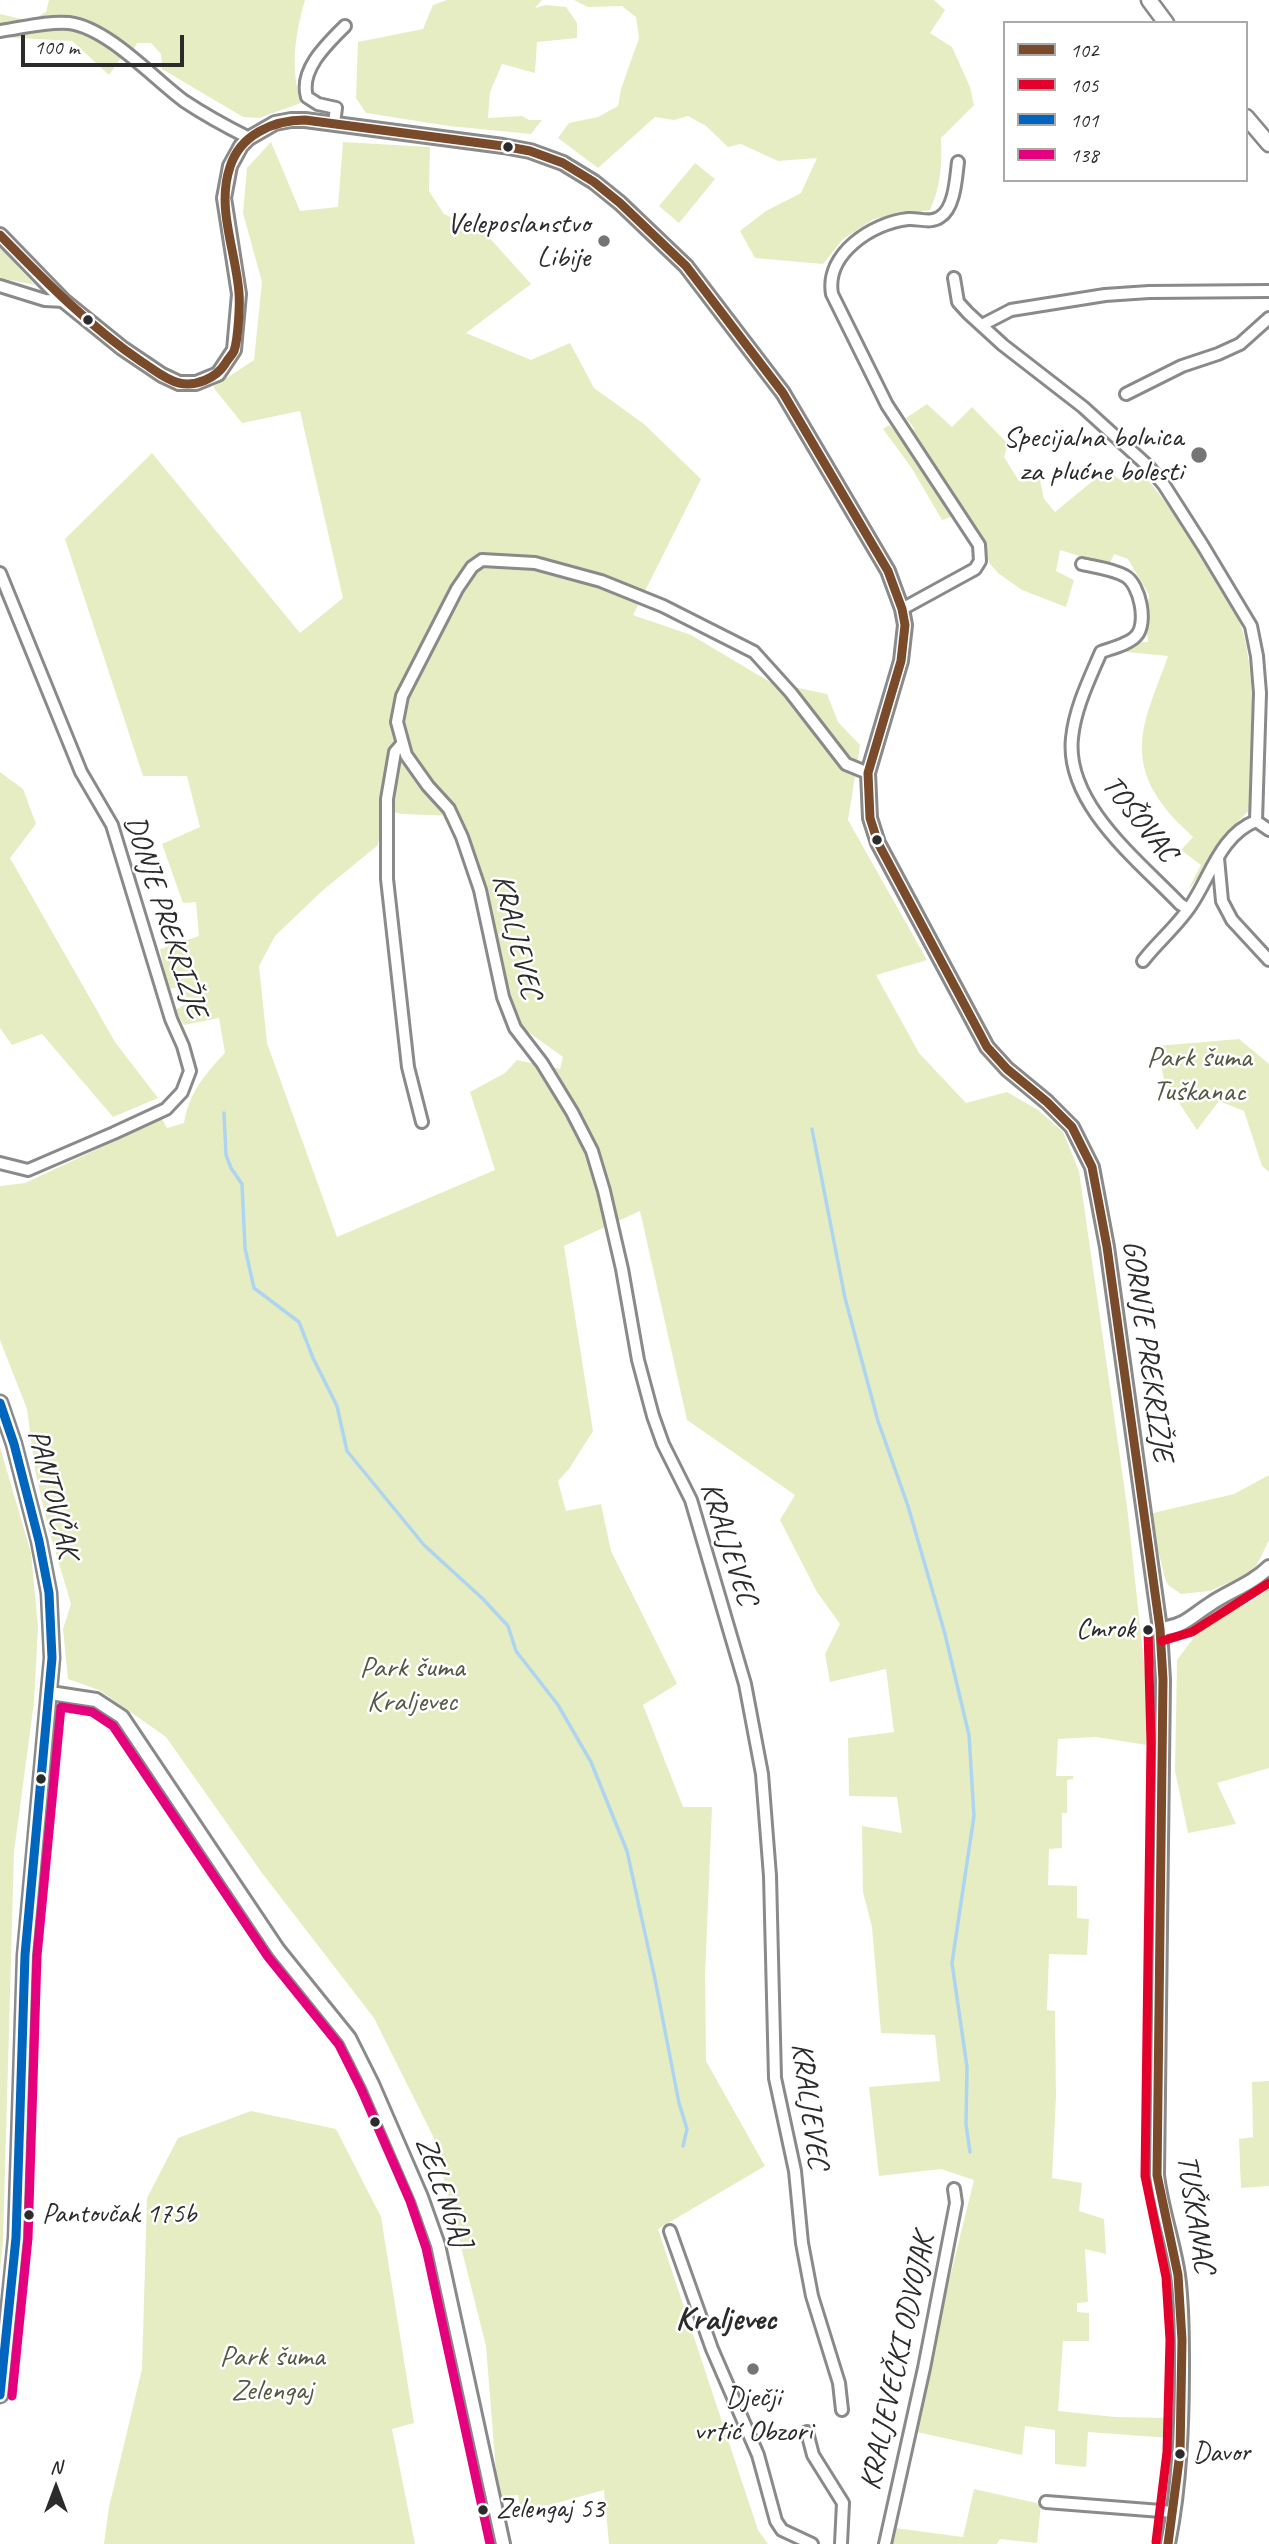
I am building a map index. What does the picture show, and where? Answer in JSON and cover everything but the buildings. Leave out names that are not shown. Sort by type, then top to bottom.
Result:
[{"type":"main road","points":[[1149,0],[1165,21]]},
{"type":"main road","points":[[1248,119],[1269,144]]},
{"type":"main road","name":"PANTOVČAK","points":[[0,1404],[29,1498],[46,1573],[52,1623],[50,1693],[25,1955],[16,2238],[0,2395]]},
{"type":"street","points":[[0,31],[68,23],[90,30],[129,56],[184,100],[249,138],[241,146],[226,178],[224,198],[239,294],[234,350],[218,374],[196,383],[179,383],[162,375],[122,348],[64,301],[0,235]]},
{"type":"street","points":[[334,123],[336,108],[318,104],[307,97],[304,87],[307,74],[345,26]]},
{"type":"street","name":"GORNJE PREKRIŽJE","points":[[249,138],[275,123],[290,120],[334,123],[530,151],[563,163],[594,182],[620,203],[686,266],[783,393],[888,570],[902,609],[905,625],[901,661],[868,773],[870,818],[878,843],[988,1047],[1007,1069],[1072,1127],[1092,1167],[1107,1247],[1160,1629]]},
{"type":"street","points":[[902,609],[975,569],[980,561],[979,545],[887,405],[831,294],[829,282],[833,269],[852,244],[875,229],[910,219],[932,221],[943,216],[949,204],[958,162]]},
{"type":"street","points":[[954,278],[958,302],[1030,367],[1083,407],[1149,467],[1164,485],[1251,626],[1260,693],[1256,821]]},
{"type":"street","points":[[0,286],[45,300],[64,301]]},
{"type":"street","points":[[982,325],[1011,310],[1105,295],[1269,291]]},
{"type":"street","points":[[1126,394],[1182,366],[1218,355],[1240,344],[1269,318]]},
{"type":"street","name":"KRALJEVEC","points":[[842,2410],[839,2383],[812,2296],[802,2243],[795,2171],[775,2078],[770,1876],[762,1774],[745,1684],[691,1500],[663,1444],[653,1416],[638,1360],[622,1269],[592,1151],[554,1083],[515,1028],[503,997],[480,890],[462,837],[449,808],[428,786],[406,755],[397,722],[402,696],[457,589],[472,567],[482,560],[535,563],[601,581],[663,606],[754,652],[791,693],[846,764],[868,773]]},
{"type":"street","name":"TOŠOVAC","points":[[1082,564],[1125,576],[1134,583],[1138,590],[1141,619],[1139,633],[1134,639],[1101,652],[1081,700],[1072,738],[1078,783],[1101,821],[1180,904],[1188,909]]},
{"type":"street","name":"DONJE PREKRIŽJE","points":[[0,573],[81,772],[112,825],[171,1019],[190,1071],[182,1092],[166,1109],[28,1170],[0,1163]]},
{"type":"street","name":"KRALJEVEC","points":[[402,744],[395,752],[387,799],[387,879],[408,1067],[422,1122]]},
{"type":"street","points":[[1256,821],[1269,830]]},
{"type":"street","points":[[1143,961],[1188,909],[1218,858],[1238,831],[1256,821]]},
{"type":"street","points":[[1218,858],[1222,901],[1232,920],[1269,960]]},
{"type":"street","points":[[1160,1629],[1188,1622],[1209,1605],[1259,1577],[1269,1567]]},
{"type":"street","name":"TUŠKANAC","points":[[1160,1629],[1163,1755],[1157,2175],[1161,2206],[1174,2254],[1181,2305],[1182,2411],[1174,2512],[1168,2544]]},
{"type":"street","name":"ZELENGAJ","points":[[50,1693],[96,1700],[122,1717],[278,1950],[349,2038],[421,2197],[438,2245],[503,2544]]},
{"type":"street","name":"KRALJEVEČKI ODVOJAK","points":[[885,2544],[956,2203],[954,2189]]},
{"type":"street","points":[[670,2231],[712,2349],[758,2455],[776,2521],[787,2533],[812,2544]]},
{"type":"street","points":[[807,2432],[813,2455],[843,2503],[841,2544]]},
{"type":"street","points":[[1046,2502],[1174,2512]]},
{"type":"green space","points":[[49,0],[305,0],[295,51],[301,103],[259,118],[243,117],[162,69],[161,54],[151,43],[137,43],[132,53],[121,58],[109,75],[72,41],[0,37],[0,14],[30,21],[46,12]]},
{"type":"green space","points":[[447,0],[542,0],[535,8],[546,5],[566,7],[577,23],[577,38],[537,42],[535,73],[502,64],[490,92],[488,118],[522,116],[529,120],[542,120],[531,134],[449,126],[366,113],[356,98],[358,42],[423,29],[433,5]]},
{"type":"green space","points":[[574,0],[934,0],[945,10],[930,33],[952,47],[970,87],[974,105],[941,138],[940,175],[930,210],[874,219],[843,239],[823,264],[755,258],[740,231],[766,211],[801,193],[817,158],[778,161],[741,144],[728,147],[706,126],[688,116],[674,120],[655,117],[598,168],[558,138],[569,123],[598,117],[618,106],[621,89],[639,38],[636,17],[622,6],[588,7]]},
{"type":"green space","name":"Park šuma Kraljevec","points":[[271,142],[300,211],[338,207],[343,142],[430,147],[429,191],[444,214],[486,234],[531,284],[466,333],[531,360],[570,343],[594,388],[644,424],[701,479],[633,615],[691,635],[770,682],[827,694],[838,722],[860,745],[848,820],[927,960],[876,975],[919,1053],[966,1103],[1007,1092],[1038,1110],[1063,1132],[1079,1171],[1127,1506],[1153,1746],[1096,1737],[1058,1739],[1056,1776],[1073,1776],[1073,1779],[1067,1780],[1067,1813],[1062,1813],[1062,1848],[1049,1849],[1048,1885],[1077,1886],[1077,1918],[1089,1919],[1087,1955],[1049,1954],[1047,2010],[1055,2011],[1056,2096],[1052,2178],[1082,2183],[1079,2211],[1104,2219],[1106,2254],[1085,2249],[1088,2302],[1077,2303],[1077,2312],[1089,2313],[1089,2341],[1063,2341],[1058,2411],[1115,2417],[1171,2418],[1170,2438],[1088,2432],[1086,2467],[1055,2464],[1055,2430],[1025,2426],[1022,2455],[912,2431],[974,2180],[941,2169],[879,2176],[869,2087],[940,2081],[935,2035],[881,2033],[872,1927],[863,1892],[862,1826],[902,1833],[897,1797],[849,1796],[848,1738],[894,1732],[886,1669],[830,1682],[825,1654],[840,1624],[817,1592],[780,1520],[795,1495],[687,1420],[640,1211],[564,1246],[593,1431],[569,1469],[558,1481],[566,1511],[601,1504],[611,1551],[677,1684],[643,1705],[683,1807],[712,1807],[705,1976],[706,2061],[765,2166],[658,2229],[758,2530],[768,2544],[609,2544],[604,2490],[520,2510],[518,2495],[500,2497],[486,2346],[433,2136],[374,2018],[262,1873],[166,1737],[99,1690],[68,1679],[63,1629],[71,1604],[48,1527],[35,1470],[27,1409],[0,1340],[0,1186],[25,1183],[162,1119],[167,1128],[184,1123],[198,1085],[225,1053],[219,1018],[184,1025],[175,1010],[188,1003],[183,987],[168,989],[160,949],[199,936],[196,902],[183,903],[162,844],[200,827],[187,776],[143,776],[65,539],[152,453],[300,633],[343,598],[300,411],[242,423],[213,387],[254,360],[262,282],[243,213],[247,168]],"holes":[[[383,810],[402,814],[458,816],[469,839],[501,951],[510,994],[524,1029],[563,1057],[560,1069],[517,1060],[505,1073],[470,1092],[495,1170],[337,1237],[267,1043],[259,966],[275,936],[322,891],[378,845]]]},
{"type":"green space","points":[[695,163],[715,179],[679,223],[659,206]]},
{"type":"green space","points":[[0,248],[35,285],[0,278]]},
{"type":"green space","points":[[927,404],[952,427],[972,407],[1008,444],[1004,457],[1019,481],[1039,475],[1044,499],[1055,512],[1106,470],[1121,480],[1139,469],[1179,522],[1233,608],[1243,632],[1251,682],[1250,810],[1232,828],[1188,890],[1201,865],[1181,850],[1193,837],[1173,818],[1151,786],[1144,767],[1142,749],[1148,713],[1168,656],[1116,651],[1123,643],[1148,642],[1146,618],[1149,595],[1128,559],[1114,554],[1109,565],[1060,550],[1056,571],[1074,580],[1066,607],[1022,590],[998,573],[990,564],[984,547],[963,513],[942,520],[911,467],[883,429],[889,425],[899,435],[915,429],[906,418]]},
{"type":"green space","points":[[0,772],[23,789],[36,824],[10,858],[115,1042],[158,1098],[113,1117],[42,1034],[12,1045],[0,1028]]},
{"type":"green space","name":"Park šuma Tuškanac","points":[[1239,1039],[1269,1064],[1269,1172],[1262,1166],[1244,1111],[1219,1101],[1197,1130],[1164,1080],[1157,1046]]},
{"type":"green space","points":[[0,1447],[31,1553],[38,1627],[34,1702],[14,1852],[0,2271]]},
{"type":"green space","points":[[1269,1475],[1269,1540],[1254,1571],[1210,1591],[1181,1594],[1168,1585],[1149,1514],[1234,1494]]},
{"type":"green space","name":"Cmrok","points":[[1269,1588],[1269,1768],[1217,1783],[1236,1824],[1188,1833],[1175,1771],[1177,1660],[1206,1621],[1250,1603]]},
{"type":"green space","points":[[1269,2081],[1269,2186],[1241,2188],[1239,2139],[1253,2137],[1252,2082]]},
{"type":"green space","name":"Park šuma Zelengaj","points":[[251,2111],[336,2129],[381,2217],[414,2423],[392,2429],[415,2544],[104,2544],[109,2507],[142,2369],[147,2198],[178,2138]]},
{"type":"green space","points":[[974,2489],[1041,2504],[1037,2543],[1000,2539],[997,2544],[891,2544],[895,2528],[963,2537]]},
{"type":"waterway","points":[[224,1113],[226,1155],[242,1184],[245,1248],[254,1288],[299,1322],[337,1406],[347,1451],[424,1545],[508,1626],[516,1651],[558,1705],[591,1762],[627,1851],[679,2103],[687,2129],[683,2146]]},
{"type":"waterway","points":[[812,1129],[845,1298],[878,1421],[908,1506],[945,1634],[969,1735],[974,1816],[952,1963],[967,2067],[966,2124],[970,2152]]},
{"type":"transit line","name":"102","points":[[0,235],[68,302],[123,348],[169,379],[192,384],[216,373],[234,351],[239,293],[226,214],[226,182],[241,146],[259,132],[281,123],[305,120],[503,146],[530,151],[563,163],[594,182],[620,203],[686,266],[783,393],[888,571],[905,625],[901,661],[868,773],[870,818],[878,843],[987,1047],[1007,1069],[1072,1127],[1092,1167],[1107,1247],[1160,1629],[1163,1680],[1157,2175],[1178,2275],[1182,2340],[1180,2453],[1168,2544]]},
{"type":"transit line","name":"101","points":[[0,1403],[14,1444],[39,1541],[49,1593],[52,1658],[25,1955],[16,2238],[0,2395]]},
{"type":"transit line","name":"105","points":[[1162,1641],[1192,1632],[1269,1583]]},
{"type":"transit line","name":"105","points":[[1148,1630],[1151,1743],[1145,2176],[1166,2277],[1170,2340],[1167,2452],[1156,2542]]},
{"type":"transit line","name":"138","points":[[12,2396],[28,2238],[37,1956],[61,1707],[92,1712],[113,1726],[268,1957],[339,2045],[410,2201],[426,2248],[490,2544]]},
{"type":"place","name":"Veleposlanstvo Libije","points":[[604,241]]},
{"type":"place","name":"Specijalna bolnica za plućne bolesti","points":[[1199,455]]},
{"type":"place","name":"Cmrok","points":[[1148,1630]]},
{"type":"place","name":"Pantovčak 175b","points":[[29,2215]]},
{"type":"place","name":"Dječji vrtić Obzori","points":[[753,2369]]},
{"type":"place","name":"Davor","points":[[1180,2454]]},
{"type":"place","name":"Zelengaj 53","points":[[483,2510]]},
{"type":"district","name":"Kraljevec","points":[[726,2320]]}]
